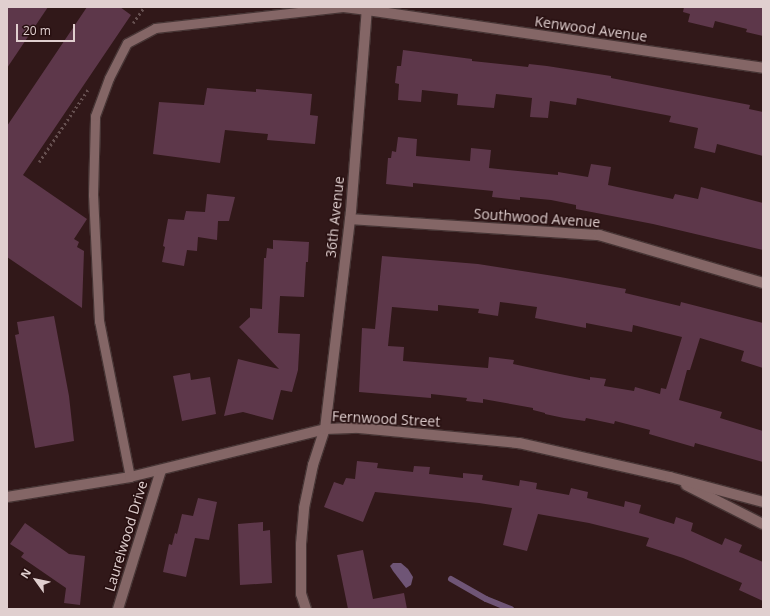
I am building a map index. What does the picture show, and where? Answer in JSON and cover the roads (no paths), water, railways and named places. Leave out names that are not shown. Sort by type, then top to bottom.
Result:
[{"type":"street","name":"Kenwood Avenue","points":[[367,8],[763,68]]},
{"type":"street","name":"36th Avenue","points":[[306,609],[302,594],[301,544],[304,508],[313,465],[325,428],[350,220],[367,8]]},
{"type":"street","name":"Southwood Avenue","points":[[350,220],[599,235],[763,283]]},
{"type":"street","name":"Fernwood Street","points":[[7,497],[130,477],[325,428],[358,428],[519,443],[670,477],[763,502]]},
{"type":"street","name":"Laurelwood Drive","points":[[118,609],[161,470]]},
{"type":"street","name":"Fernwood Street","points":[[670,477],[763,524]]},
{"type":"lane","points":[[130,477],[99,321],[93,195],[95,116],[116,64],[127,43],[155,28],[343,7],[367,8]]},
{"type":"waterway","points":[[451,579],[486,599],[511,609]]}]
